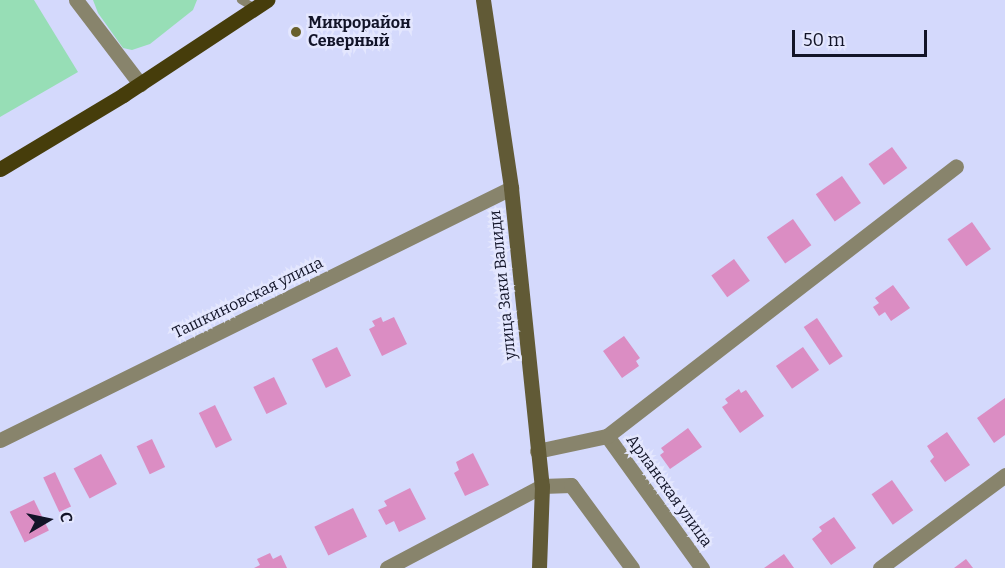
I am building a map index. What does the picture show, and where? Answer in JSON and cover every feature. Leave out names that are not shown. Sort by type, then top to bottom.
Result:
[{"type":"main road","points":[[0,169],[140,84],[261,4]]},
{"type":"street","points":[[76,0],[140,84]]},
{"type":"street","name":"улица Заки Валиди","points":[[483,0],[511,188],[542,486],[539,568]]},
{"type":"street","points":[[537,451],[607,436],[956,166]]},
{"type":"street","name":"Ташкиновская улица","points":[[0,440],[511,188]]},
{"type":"street","name":"Арланская улица","points":[[607,436],[702,568]]},
{"type":"street","points":[[880,568],[1005,475]]},
{"type":"street","points":[[387,568],[542,486],[571,485],[632,568]]},
{"type":"lane","points":[[241,0],[261,4]]},
{"type":"green space","points":[[0,0],[34,0],[78,72],[0,117]]},
{"type":"green space","points":[[93,0],[197,0],[193,10],[150,44],[132,50],[123,48],[98,13]]},
{"type":"building","points":[[892,147],[907,168],[884,185],[869,164]]},
{"type":"building","points":[[842,176],[861,203],[835,221],[816,194]]},
{"type":"building","points":[[793,219],[811,245],[785,264],[767,237]]},
{"type":"building","points":[[972,222],[991,249],[966,266],[947,239]]},
{"type":"building","points":[[734,259],[750,281],[727,297],[711,275]]},
{"type":"building","points":[[893,285],[910,308],[891,321],[885,312],[879,316],[873,307],[879,303],[875,298]]},
{"type":"building","points":[[381,317],[383,322],[394,317],[407,344],[382,356],[369,329],[375,326],[372,321]]},
{"type":"building","points":[[817,318],[843,356],[829,365],[804,327]]},
{"type":"building","points":[[624,336],[640,358],[636,361],[639,366],[622,378],[603,351]]},
{"type":"building","points":[[337,347],[351,376],[326,388],[312,359]]},
{"type":"building","points":[[803,347],[819,370],[792,389],[776,366]]},
{"type":"building","points":[[274,377],[287,404],[266,414],[253,387]]},
{"type":"building","points":[[739,389],[741,393],[746,390],[764,416],[740,433],[722,407],[728,403],[725,399]]},
{"type":"building","points":[[1005,398],[1005,435],[994,443],[977,418]]},
{"type":"building","points":[[215,405],[232,440],[216,448],[199,413]]},
{"type":"building","points":[[688,428],[702,447],[670,469],[660,455],[664,452],[661,448]]},
{"type":"building","points":[[947,432],[970,465],[945,482],[930,461],[934,457],[927,446]]},
{"type":"building","points":[[152,439],[165,467],[150,474],[137,446]]},
{"type":"building","points":[[473,453],[489,485],[465,496],[454,473],[459,470],[456,462]]},
{"type":"building","points":[[101,454],[117,484],[90,499],[74,469]]},
{"type":"building","points":[[55,472],[71,506],[59,512],[43,477]]},
{"type":"building","points":[[892,480],[913,510],[893,525],[872,494]]},
{"type":"building","points":[[410,488],[426,519],[399,532],[394,521],[386,525],[378,510],[387,506],[384,501]]},
{"type":"building","points":[[34,500],[49,531],[25,542],[10,512]]},
{"type":"building","points":[[353,508],[367,537],[328,556],[314,527]]},
{"type":"building","points":[[834,517],[856,548],[831,565],[812,539],[822,531],[819,527]]},
{"type":"building","points":[[270,553],[273,559],[281,555],[287,568],[254,568],[260,565],[257,559]]},
{"type":"building","points":[[784,554],[794,568],[764,568]]},
{"type":"building","points":[[966,559],[973,568],[954,568]]},
{"type":"place","name":"Микрорайон Северный","points":[[296,32]]}]
